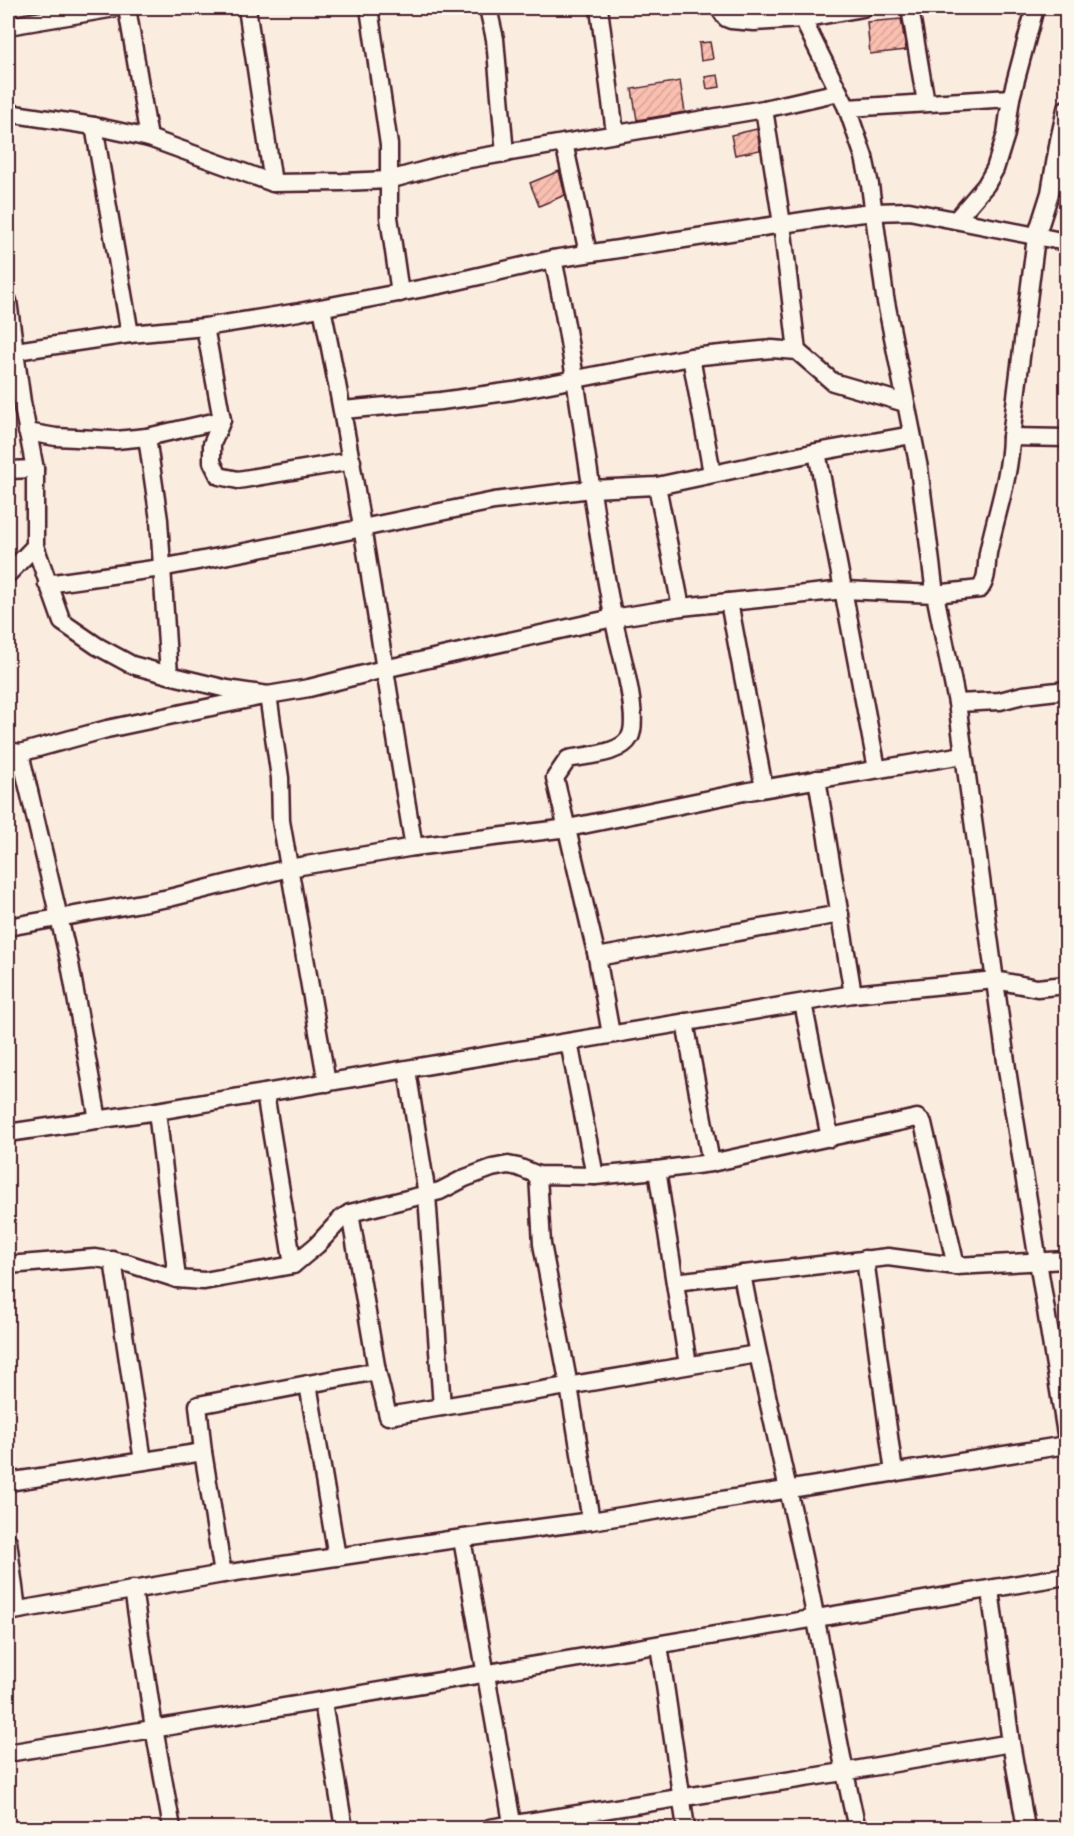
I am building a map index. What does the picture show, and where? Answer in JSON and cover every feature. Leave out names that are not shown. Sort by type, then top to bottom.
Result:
[{"type":"street","points":[[8,26],[115,8]]},
{"type":"street","points":[[127,8],[149,138]]},
{"type":"street","points":[[247,8],[273,183]]},
{"type":"street","points":[[369,8],[389,145],[391,240],[400,292]]},
{"type":"street","points":[[488,8],[495,39],[504,154]]},
{"type":"street","points":[[599,8],[615,133]]},
{"type":"street","points":[[720,8],[726,18],[737,22],[800,13],[863,8]]},
{"type":"street","points":[[910,8],[926,103]]},
{"type":"street","points":[[956,220],[986,185],[995,169],[1006,134],[1011,98],[1035,8]]},
{"type":"street","points":[[800,13],[847,108],[864,157],[885,297],[912,435],[935,594],[957,703],[994,980],[1066,1434]]},
{"type":"street","points":[[8,113],[94,126],[149,138],[273,183],[389,180],[459,161],[764,109],[839,92]]},
{"type":"street","points":[[847,108],[1011,98]]},
{"type":"street","points":[[764,109],[782,224],[797,351]]},
{"type":"street","points":[[98,1120],[70,964],[14,752],[107,729],[309,688],[613,618],[681,607],[844,590],[935,594],[980,589],[985,582],[988,555],[1009,467],[1036,237],[1050,193],[1066,109]]},
{"type":"street","points":[[94,126],[130,334]]},
{"type":"street","points":[[564,143],[588,253]]},
{"type":"street","points":[[15,351],[130,334],[205,327],[322,308],[553,259],[874,212],[909,211],[1066,242]]},
{"type":"street","points":[[553,259],[565,312],[574,381],[613,618],[634,717],[630,737],[616,749],[568,759],[555,778],[597,957],[611,1034]]},
{"type":"street","points":[[8,301],[27,432],[35,469],[35,546],[62,622],[97,646],[132,664],[227,689],[268,695]]},
{"type":"street","points":[[322,308],[352,461],[414,847]]},
{"type":"street","points":[[205,327],[222,420],[212,444],[212,452],[214,467],[223,477],[238,480],[352,461]]},
{"type":"street","points":[[343,410],[441,401],[574,381],[691,357],[772,349],[797,351],[833,382],[905,403]]},
{"type":"street","points":[[691,357],[712,473]]},
{"type":"street","points":[[27,432],[56,437],[116,440],[147,437],[222,420]]},
{"type":"street","points":[[47,584],[161,568],[494,501],[591,489],[657,486],[817,452],[912,435]]},
{"type":"street","points":[[147,437],[159,520],[169,675]]},
{"type":"street","points":[[1011,437],[1066,438]]},
{"type":"street","points":[[817,452],[877,769]]},
{"type":"street","points":[[8,470],[35,469]]},
{"type":"street","points":[[657,486],[681,607]]},
{"type":"street","points":[[8,574],[35,546]]},
{"type":"street","points":[[729,602],[764,788]]},
{"type":"street","points":[[957,703],[1000,701],[1023,695],[1066,690]]},
{"type":"street","points":[[268,695],[280,778],[281,821],[327,1083]]},
{"type":"street","points":[[8,927],[169,898],[289,868],[414,847],[568,828],[764,788],[963,755]]},
{"type":"street","points":[[817,779],[853,994]]},
{"type":"street","points":[[597,957],[840,914]]},
{"type":"street","points":[[8,1133],[157,1112],[853,994],[994,980],[1037,988],[1066,986]]},
{"type":"street","points":[[803,1003],[830,1138]]},
{"type":"street","points":[[685,1022],[711,1163]]},
{"type":"street","points":[[569,1042],[595,1176]]},
{"type":"street","points":[[407,1070],[427,1195],[442,1407]]},
{"type":"street","points":[[265,1094],[292,1265]]},
{"type":"street","points":[[157,1112],[177,1279]]},
{"type":"street","points":[[8,1265],[74,1259],[113,1260],[177,1279],[204,1281],[292,1265],[350,1213],[427,1195],[492,1168],[518,1167],[538,1175],[595,1176],[657,1170],[711,1163],[914,1118],[920,1119],[923,1123],[956,1266]]},
{"type":"street","points":[[657,1170],[688,1365]]},
{"type":"street","points":[[538,1175],[542,1244],[569,1386],[591,1521]]},
{"type":"street","points":[[350,1213],[377,1371],[388,1416],[757,1354]]},
{"type":"street","points":[[675,1282],[865,1259],[903,1258],[956,1266],[1066,1260]]},
{"type":"street","points":[[865,1259],[894,1473]]},
{"type":"street","points":[[113,1260],[143,1461]]},
{"type":"street","points":[[742,1274],[757,1354],[816,1620],[843,1772],[856,1828]]},
{"type":"street","points":[[223,1574],[203,1452],[199,1404],[377,1371]]},
{"type":"street","points":[[308,1384],[337,1557]]},
{"type":"street","points":[[8,1541],[12,1611],[223,1574],[591,1521],[1066,1445]]},
{"type":"street","points":[[8,1482],[203,1452]]},
{"type":"street","points":[[462,1539],[512,1827]]},
{"type":"street","points":[[8,1753],[323,1702],[486,1672],[816,1620],[1066,1576]]},
{"type":"street","points":[[133,1589],[172,1828]]},
{"type":"street","points":[[990,1590],[1011,1743],[1026,1828]]},
{"type":"street","points":[[658,1645],[686,1828]]},
{"type":"street","points":[[323,1702],[344,1828]]},
{"type":"street","points":[[489,1828],[512,1827],[1011,1743]]},
{"type":"building","points":[[901,19],[906,50],[870,54],[867,22]]},
{"type":"building","points":[[710,42],[713,59],[701,61],[699,43]]},
{"type":"building","points":[[718,75],[720,87],[707,89],[705,77]]},
{"type":"building","points":[[680,81],[685,112],[637,120],[632,89]]},
{"type":"building","points":[[757,129],[760,150],[735,155],[731,135]]},
{"type":"building","points":[[559,171],[565,195],[539,206],[530,183]]}]
